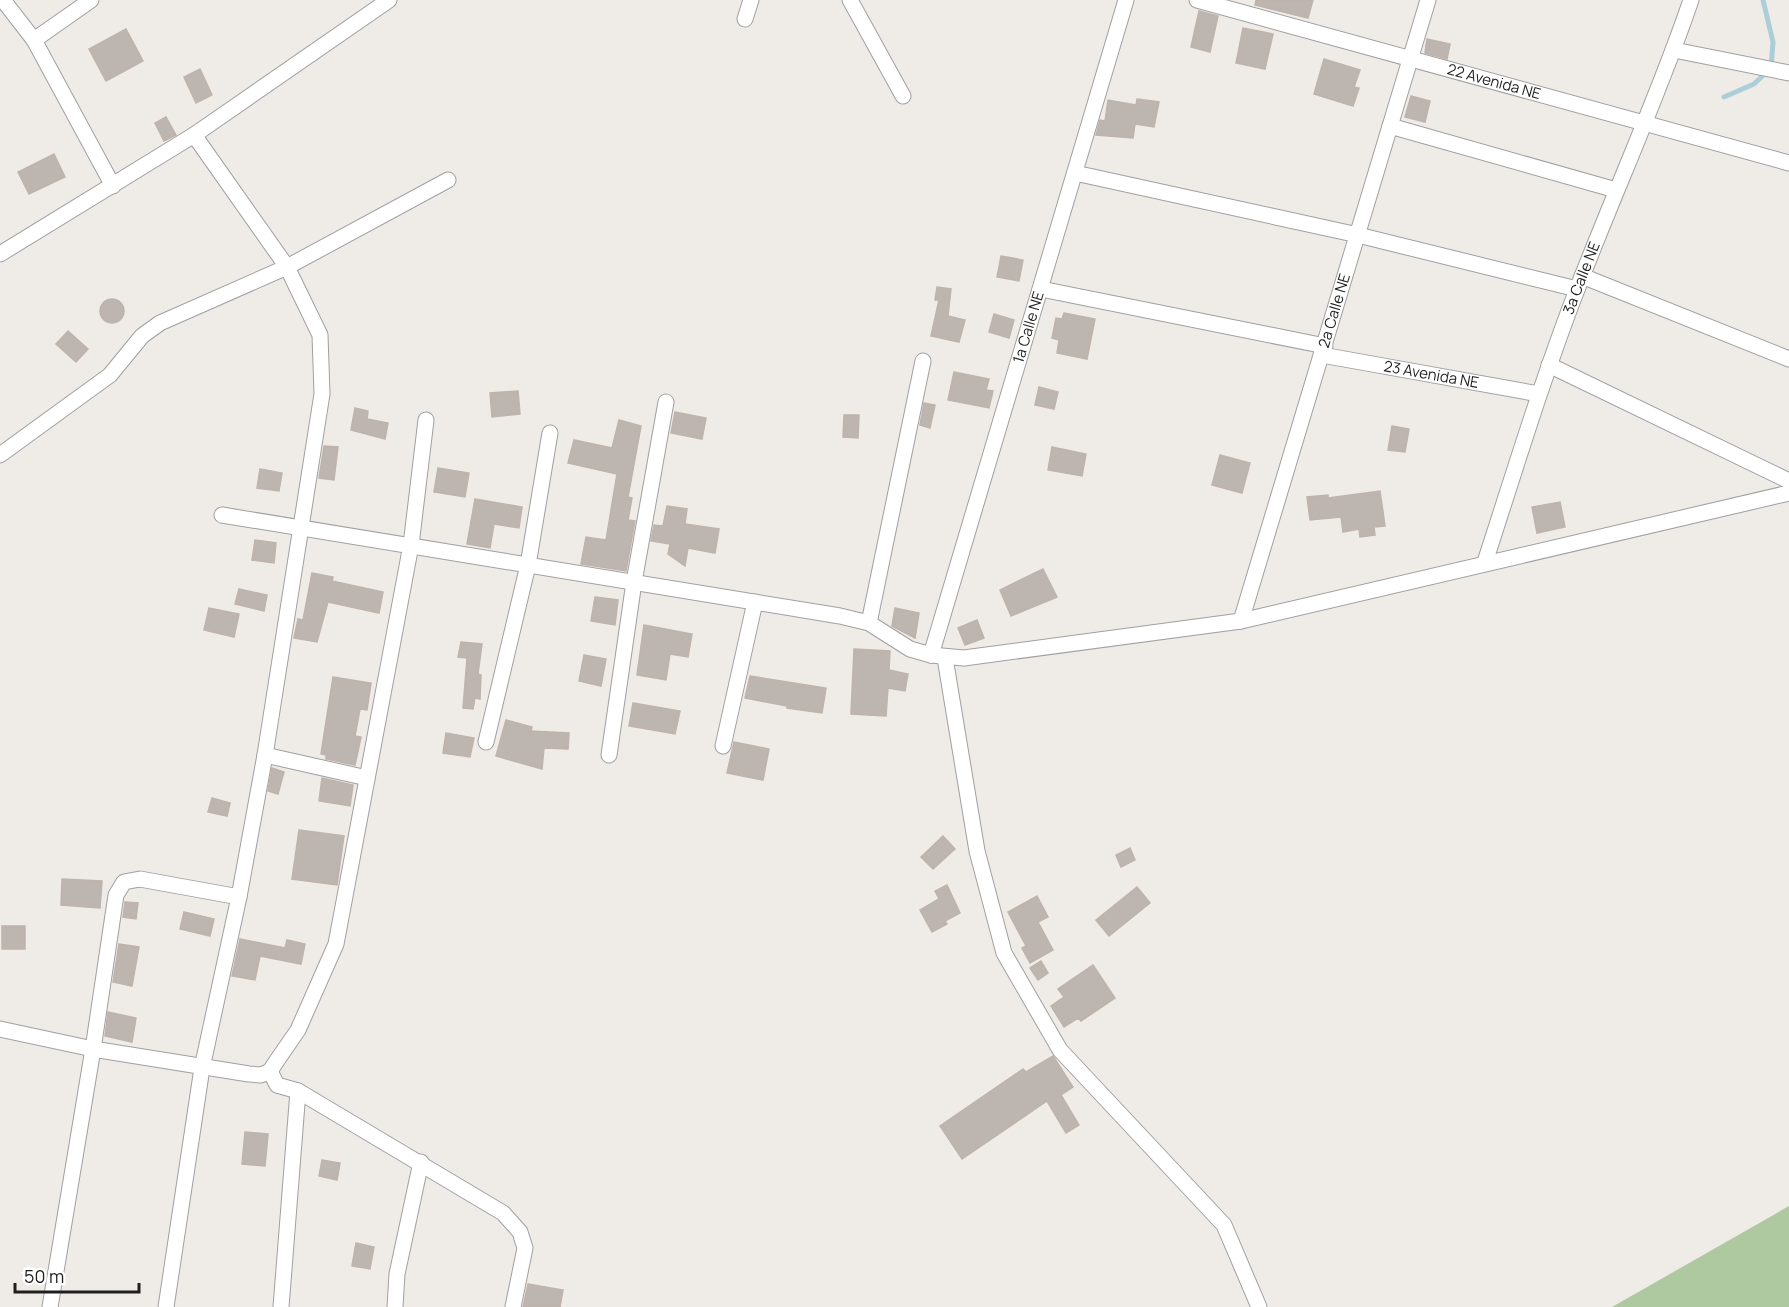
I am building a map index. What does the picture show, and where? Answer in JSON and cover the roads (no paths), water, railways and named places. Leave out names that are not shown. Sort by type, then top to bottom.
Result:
[{"type":"street","points":[[3,0],[34,40],[113,186]]},
{"type":"street","points":[[34,40],[91,0]]},
{"type":"street","points":[[0,254],[194,135],[389,0]]},
{"type":"street","points":[[745,19],[751,0]]},
{"type":"street","points":[[850,0],[903,96]]},
{"type":"street","name":"1a Calle NE","points":[[938,657],[1041,289],[1126,0]]},
{"type":"street","name":"22 Avenida NE","points":[[1197,0],[1789,163]]},
{"type":"street","name":"2a Calle NE","points":[[1241,621],[1428,0]]},
{"type":"street","name":"3a Calle NE","points":[[1485,562],[1539,394],[1579,282],[1674,50],[1691,0]]},
{"type":"street","points":[[1674,50],[1789,73]]},
{"type":"street","points":[[1390,126],[1616,189]]},
{"type":"street","points":[[165,1307],[202,1068],[239,897],[265,755],[322,394],[320,335],[287,267],[194,135]]},
{"type":"street","points":[[1076,173],[1579,282],[1789,359]]},
{"type":"street","points":[[0,455],[110,375],[142,336],[160,323],[287,267],[448,180]]},
{"type":"street","name":"23 Avenida NE","points":[[1041,289],[1324,351],[1539,394]]},
{"type":"street","points":[[869,623],[923,361]]},
{"type":"street","points":[[1549,365],[1789,481]]},
{"type":"street","points":[[609,755],[634,582],[666,402]]},
{"type":"street","points":[[0,1029],[93,1049],[202,1068],[261,1075],[270,1071],[298,1030],[336,944],[411,545],[426,420]]},
{"type":"street","points":[[486,742],[528,565],[550,433]]},
{"type":"street","points":[[222,515],[755,602],[869,623],[910,649],[938,657],[997,654],[1241,621],[1485,562],[1789,493]]},
{"type":"street","points":[[723,746],[755,602]]},
{"type":"street","points":[[938,657],[977,851],[1004,953],[1060,1050],[1224,1226],[1259,1307]]},
{"type":"street","points":[[265,755],[367,778]]},
{"type":"street","points":[[50,1307],[116,895],[124,882],[140,879],[239,897]]},
{"type":"street","points":[[270,1071],[277,1085],[298,1091],[422,1162],[503,1213],[520,1232],[525,1248],[513,1307]]},
{"type":"street","points":[[281,1307],[298,1091]]},
{"type":"street","points":[[395,1307],[397,1274],[422,1162]]},
{"type":"waterway","points":[[1724,97],[1754,84],[1771,68],[1773,42],[1763,0]]}]
